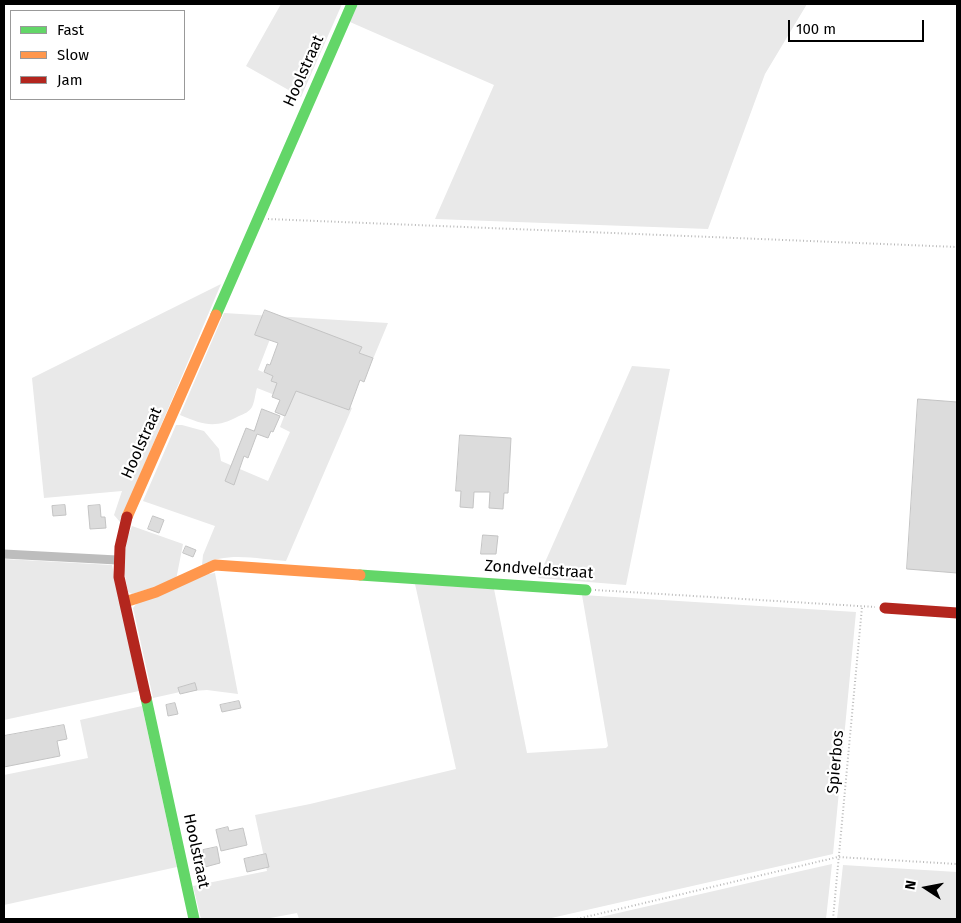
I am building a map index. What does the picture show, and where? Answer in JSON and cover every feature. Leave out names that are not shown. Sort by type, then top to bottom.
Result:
[{"type":"street","name":"Hoolstraat","points":[[194,919],[125,602],[117,560],[120,540],[127,518],[352,4]]},
{"type":"street","points":[[4,554],[117,560]]},
{"type":"street","name":"Zondveldstraat","points":[[125,602],[156,592],[215,565],[586,590]]},
{"type":"street","points":[[885,608],[957,613]]},
{"type":"path","points":[[258,219],[957,247]]},
{"type":"path","name":"Zondveldstraat","points":[[586,590],[885,608]]},
{"type":"path","name":"Spierbos","points":[[832,919],[862,607]]},
{"type":"path","points":[[577,919],[838,857],[957,864]]},
{"type":"shaded area","points":[[281,4],[342,4],[301,97],[246,66]]},
{"type":"shaded area","points":[[358,4],[807,4],[765,74],[708,229],[435,219],[494,85],[350,22]]},
{"type":"shaded area","points":[[221,284],[120,522],[114,515],[122,491],[44,498],[32,378]]},
{"type":"shaded area","points":[[224,313],[388,323],[373,359],[277,321],[258,370],[352,408],[286,561],[232,557],[222,558],[202,565],[203,555],[215,526],[143,501],[176,425],[204,431],[219,449],[221,461],[268,481],[290,432],[280,427],[290,401],[257,388],[251,409],[223,423],[203,423],[180,415]]},
{"type":"shaded area","points":[[632,366],[670,369],[626,585],[538,578]]},
{"type":"shaded area","points":[[132,526],[183,544],[176,580],[132,594],[128,592],[121,554]]},
{"type":"shaded area","points":[[4,559],[112,565],[139,691],[4,720]]},
{"type":"shaded area","points":[[215,573],[238,694],[207,690],[180,692],[153,698],[133,608],[138,602],[202,575]]},
{"type":"shaded area","points":[[415,584],[494,589],[527,753],[606,748],[608,746],[582,595],[856,612],[833,854],[547,919],[299,919],[297,913],[265,919],[201,919],[193,886],[267,871],[255,815],[310,804],[456,769]]},
{"type":"shaded area","points":[[142,706],[177,867],[4,905],[4,775],[88,758],[80,720]]},
{"type":"shaded area","points":[[832,864],[826,919],[592,919],[801,871]]},
{"type":"shaded area","points":[[843,865],[957,872],[957,919],[837,919]]},
{"type":"building","points":[[265,310],[362,347],[359,353],[373,358],[364,382],[360,380],[349,410],[296,391],[285,416],[275,412],[280,400],[272,397],[277,383],[271,381],[273,376],[264,372],[267,364],[270,365],[278,343],[255,335]]},
{"type":"building","points":[[918,399],[957,402],[957,573],[907,569]]},
{"type":"building","points":[[262,409],[280,416],[273,432],[271,431],[268,438],[257,434],[248,458],[244,456],[234,485],[225,481],[246,428],[254,431]]},
{"type":"building","points":[[460,435],[511,438],[508,493],[504,493],[503,509],[489,508],[490,492],[474,492],[473,508],[460,507],[461,491],[456,491]]},
{"type":"building","points":[[65,505],[66,515],[53,516],[52,506]]},
{"type":"building","points":[[100,505],[101,517],[105,517],[106,528],[90,529],[88,506]]},
{"type":"building","points":[[153,516],[164,520],[159,533],[148,529]]},
{"type":"building","points":[[483,535],[498,536],[496,554],[481,554]]},
{"type":"building","points":[[186,546],[196,550],[193,557],[183,553]]},
{"type":"building","points":[[195,683],[197,690],[180,694],[178,688]]},
{"type":"building","points":[[239,701],[241,708],[222,712],[220,705]]},
{"type":"building","points":[[175,703],[178,714],[168,716],[166,705]]},
{"type":"building","points":[[64,725],[67,739],[57,741],[60,756],[4,767],[4,736]]},
{"type":"building","points":[[228,827],[229,831],[243,828],[247,845],[221,851],[216,830]]},
{"type":"building","points":[[217,847],[220,863],[205,867],[203,850]]},
{"type":"building","points":[[266,854],[269,867],[247,872],[244,859]]},
{"type":"traffic: fast","points":[[216,315],[352,4]]},
{"type":"traffic: fast","points":[[360,575],[586,590]]},
{"type":"traffic: fast","points":[[146,698],[194,919]]},
{"type":"traffic: slow","points":[[127,517],[216,315]]},
{"type":"traffic: slow","points":[[125,602],[156,592],[215,565],[360,575]]},
{"type":"traffic: jam","points":[[127,517],[120,547],[119,577],[146,698]]},
{"type":"traffic: jam","points":[[885,608],[957,613]]}]
